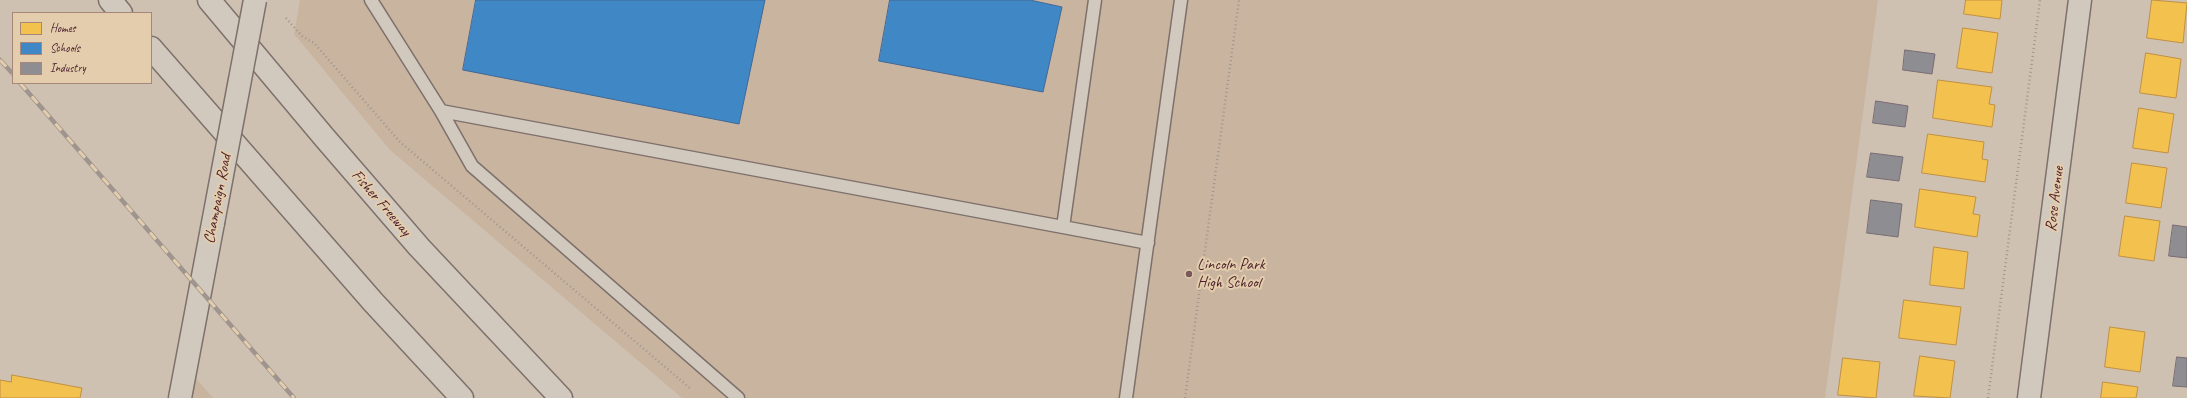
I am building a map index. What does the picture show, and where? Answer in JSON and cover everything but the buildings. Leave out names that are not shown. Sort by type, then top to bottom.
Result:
[{"type":"main road","points":[[110,0],[120,12]]},
{"type":"main road","name":"Fisher Freeway","points":[[209,0],[419,247],[561,398]]},
{"type":"main road","name":"Champaign Road","points":[[180,398],[255,0]]},
{"type":"main road","name":"Rose Avenue","points":[[2029,398],[2080,0]]},
{"type":"main road","points":[[152,49],[374,303],[462,398]]},
{"type":"lane","points":[[371,0],[441,111],[472,166],[738,398]]},
{"type":"lane","points":[[1063,227],[1095,0]]},
{"type":"lane","points":[[1126,398],[1181,0]]},
{"type":"lane","points":[[441,111],[1148,242]]},
{"type":"path","points":[[1185,398],[1239,0]]},
{"type":"path","points":[[1988,398],[2040,0]]},
{"type":"shaded area","name":"Lincoln Park High School","points":[[300,0],[1878,0],[1825,398],[682,398],[390,150],[294,34]]},
{"type":"shaded area","points":[[186,367],[213,398],[180,398]]},
{"type":"railway","points":[[0,60],[12,73]]},
{"type":"railway","points":[[21,84],[294,398]]},
{"type":"place","name":"Lincoln Park High School","points":[[1189,274]]}]
